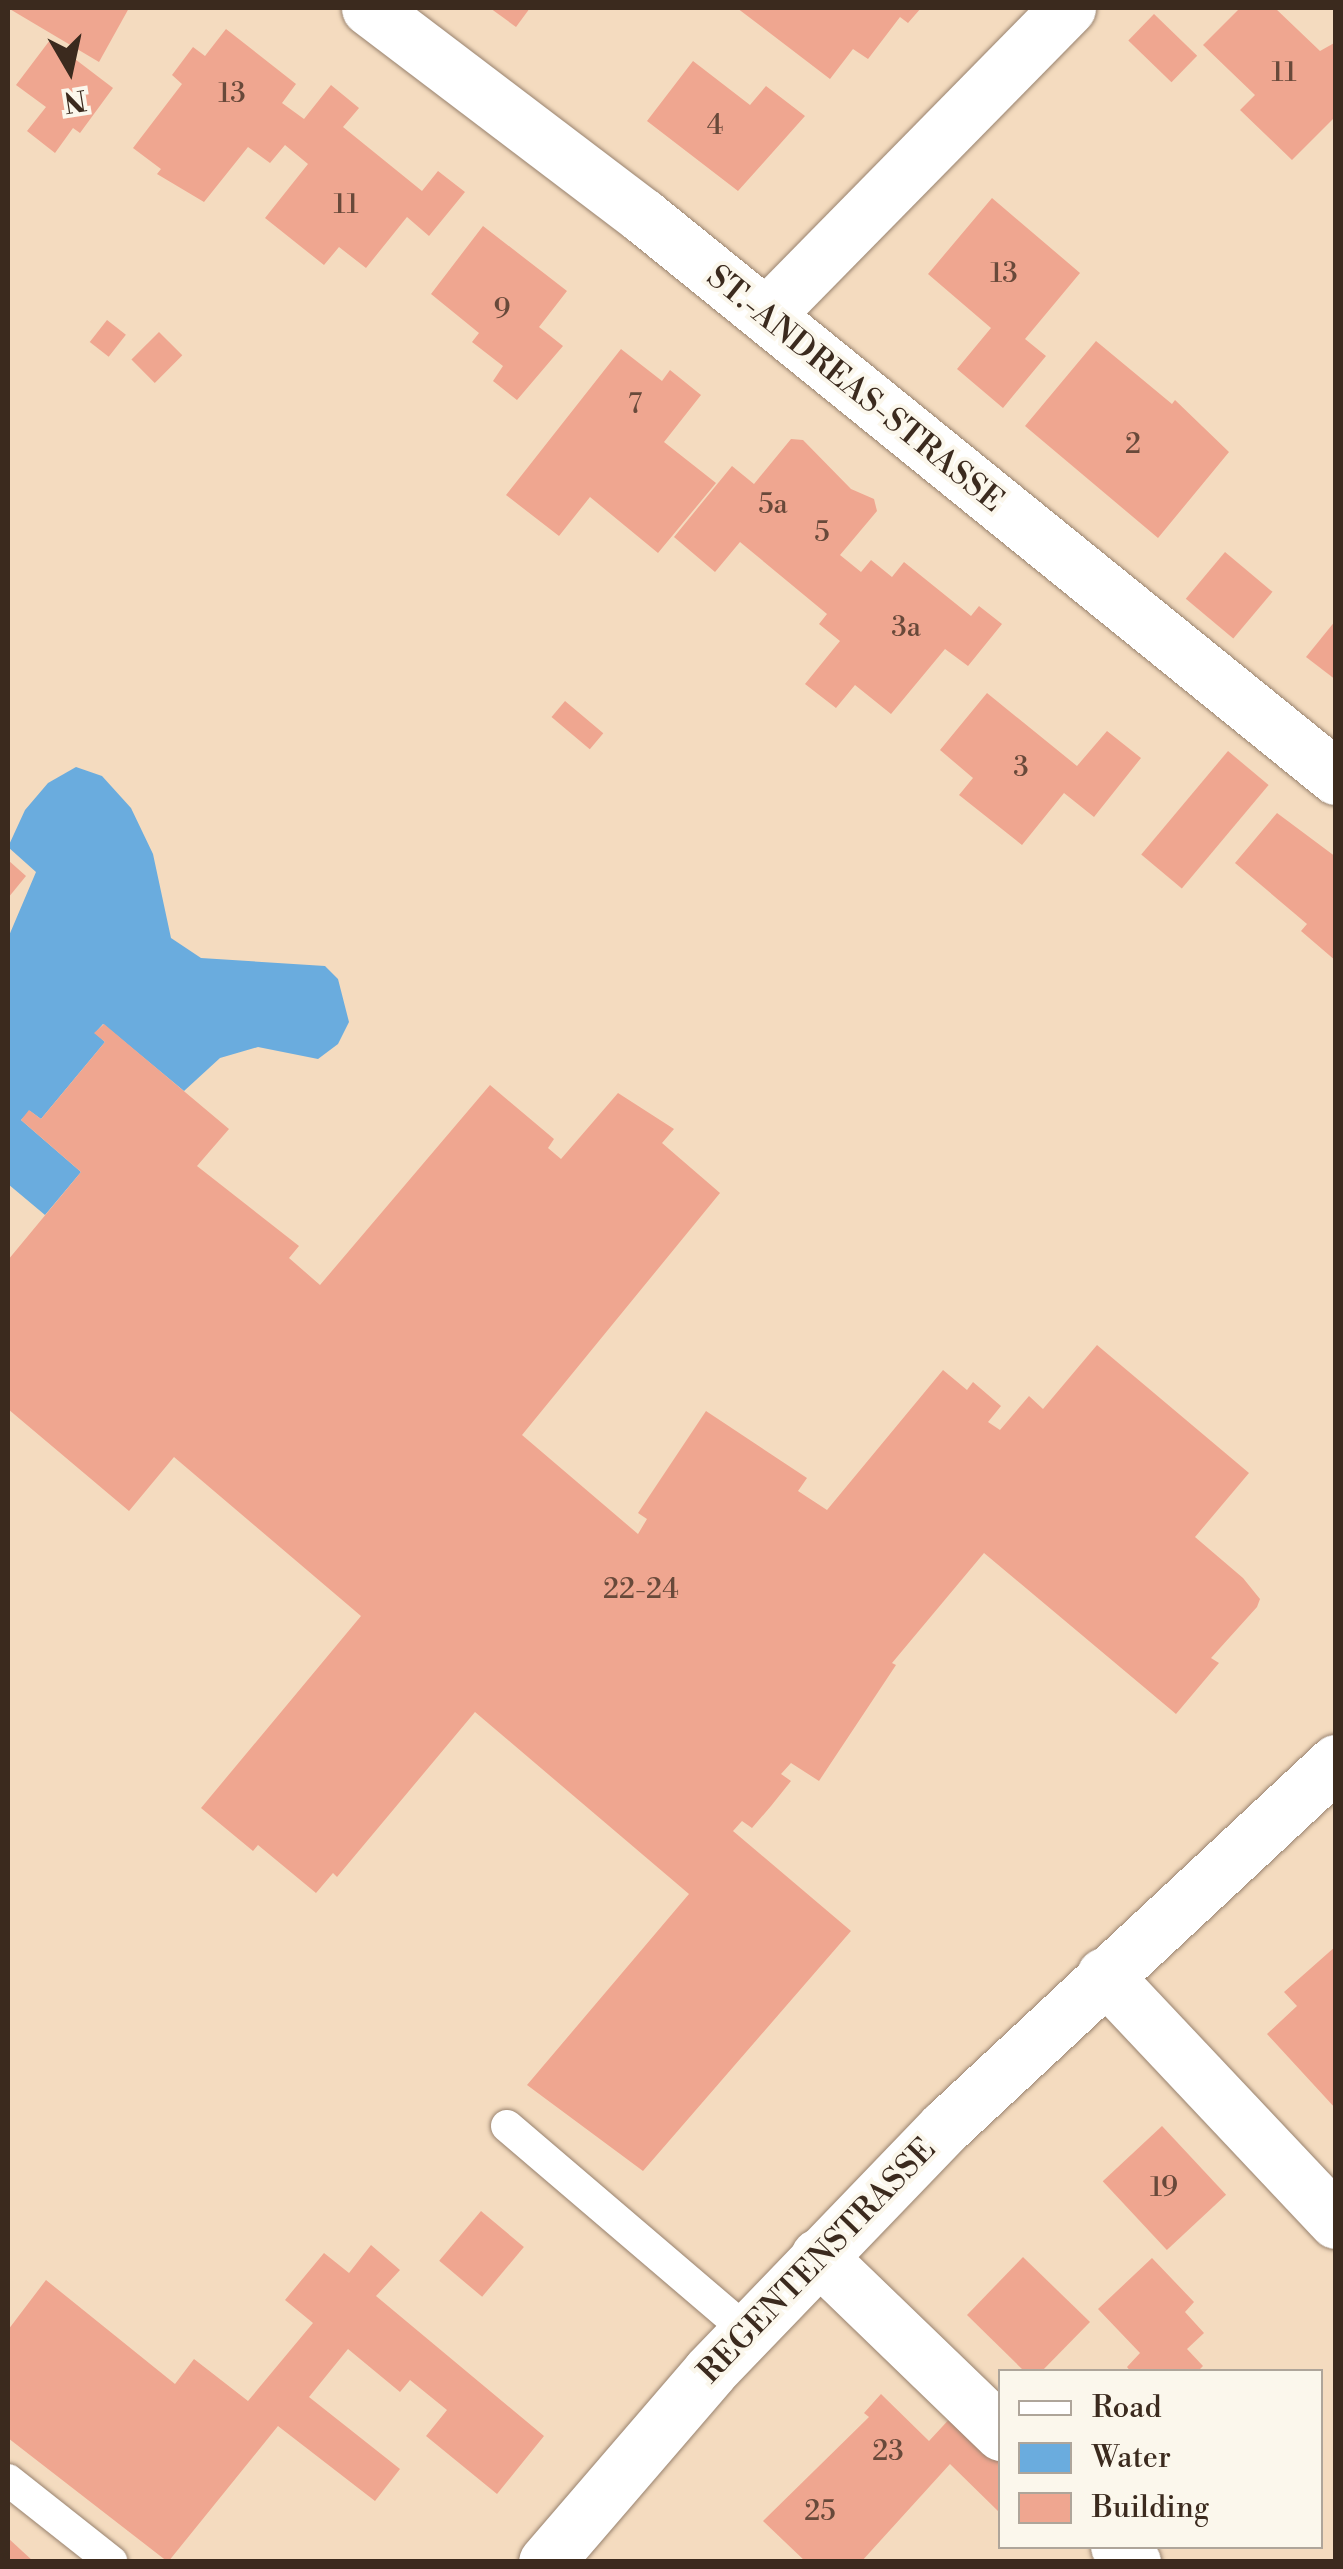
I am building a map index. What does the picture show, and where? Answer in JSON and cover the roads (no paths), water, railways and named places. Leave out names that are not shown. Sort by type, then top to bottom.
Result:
[{"type":"street","name":"ST.-ANDREAS-STRASSE","points":[[369,8],[766,315],[1336,776]]},
{"type":"street","points":[[766,315],[1068,8]]},
{"type":"street","name":"REGENTENSTRASSE","points":[[546,2562],[747,2331],[818,2256],[1104,1976],[1336,1762]]},
{"type":"street","points":[[1104,1976],[1336,2221]]},
{"type":"street","points":[[818,2256],[998,2431]]},
{"type":"lane","points":[[507,2126],[747,2331]]},
{"type":"lane","points":[[8,2480],[112,2562]]},
{"type":"water","points":[[76,767],[102,776],[131,808],[153,854],[171,938],[201,958],[325,966],[338,979],[349,1022],[338,1044],[318,1059],[258,1047],[220,1058],[184,1091],[103,1024],[95,1033],[105,1042],[41,1119],[30,1111],[21,1120],[81,1172],[45,1215],[8,1184],[8,938],[36,872],[8,847],[25,810],[48,783]]}]
